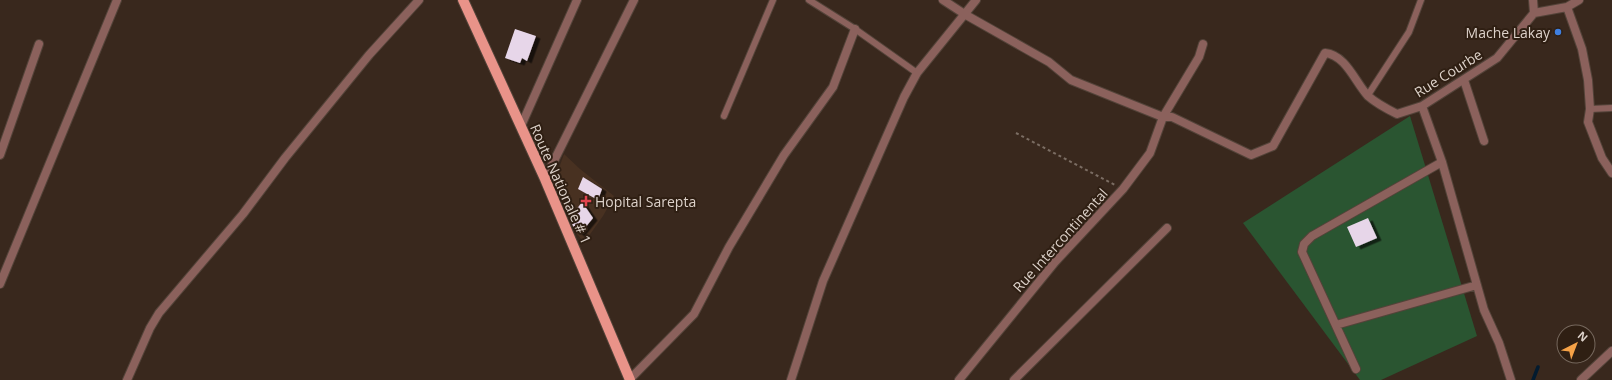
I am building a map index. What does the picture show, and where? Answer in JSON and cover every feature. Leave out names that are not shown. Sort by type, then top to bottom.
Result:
[{"type":"main road","name":"Route Nationale # 1","points":[[464,0],[546,179],[630,380]]},
{"type":"street","points":[[0,284],[117,0]]},
{"type":"street","points":[[128,380],[150,328],[159,313],[243,214],[285,158],[369,55],[419,0]]},
{"type":"street","points":[[521,126],[577,0]]},
{"type":"street","points":[[546,179],[634,0]]},
{"type":"street","points":[[943,0],[966,15],[1049,62],[1071,80],[1163,117]]},
{"type":"street","points":[[791,380],[823,282],[904,97],[917,73],[966,15],[976,0]]},
{"type":"street","points":[[1533,0],[1534,13],[1567,7],[1578,0]]},
{"type":"street","points":[[1567,7],[1582,49],[1588,80],[1590,109],[1588,122],[1602,158],[1612,173]]},
{"type":"street","name":"Rue Courbe","points":[[1163,117],[1172,117],[1251,155],[1273,146],[1325,53],[1334,54],[1345,65],[1368,95],[1381,107],[1397,114],[1422,106],[1497,58],[1534,13]]},
{"type":"street","points":[[630,380],[694,314],[729,247],[784,155],[833,87],[855,29]]},
{"type":"street","points":[[0,155],[39,44]]},
{"type":"street","name":"Rue Intercontinental","points":[[959,380],[1055,262],[1123,189],[1150,153],[1163,117],[1199,57],[1203,44]]},
{"type":"street","points":[[1464,80],[1484,142]]},
{"type":"street","points":[[1422,106],[1442,162],[1484,310],[1499,343],[1511,380]]},
{"type":"street","points":[[1356,369],[1302,252],[1304,244],[1312,236],[1442,162]]},
{"type":"street","points":[[1014,380],[1167,228]]},
{"type":"street","points":[[1336,324],[1477,286]]},
{"type":"street","points":[[1581,380],[1612,351]]},
{"type":"lane","points":[[724,116],[773,0]]},
{"type":"lane","points":[[809,0],[855,29],[917,73]]},
{"type":"lane","points":[[1368,95],[1409,32],[1421,0]]},
{"type":"lane","points":[[1590,109],[1612,108]]},
{"type":"path","points":[[1016,133],[1123,189]]},
{"type":"shaded area","name":"Hopital Sarepta","points":[[564,154],[614,196],[603,216],[586,240],[582,240],[577,234],[553,185]]},
{"type":"green space","points":[[1410,116],[1477,336],[1381,380],[1360,380],[1243,223]]},
{"type":"building","points":[[515,29],[536,36],[527,61],[522,58],[520,63],[505,58]]},
{"type":"building","points":[[583,177],[602,189],[598,200],[578,189]]},
{"type":"building","points":[[582,202],[593,218],[580,234],[574,229],[570,218]]},
{"type":"building","points":[[1368,218],[1377,238],[1356,247],[1347,227]]},
{"type":"waterway","points":[[1533,380],[1538,367]]},
{"type":"place","name":"Mache Lakay","points":[[1558,32]]},
{"type":"place","name":"Hopital Sarepta","points":[[586,201]]}]
